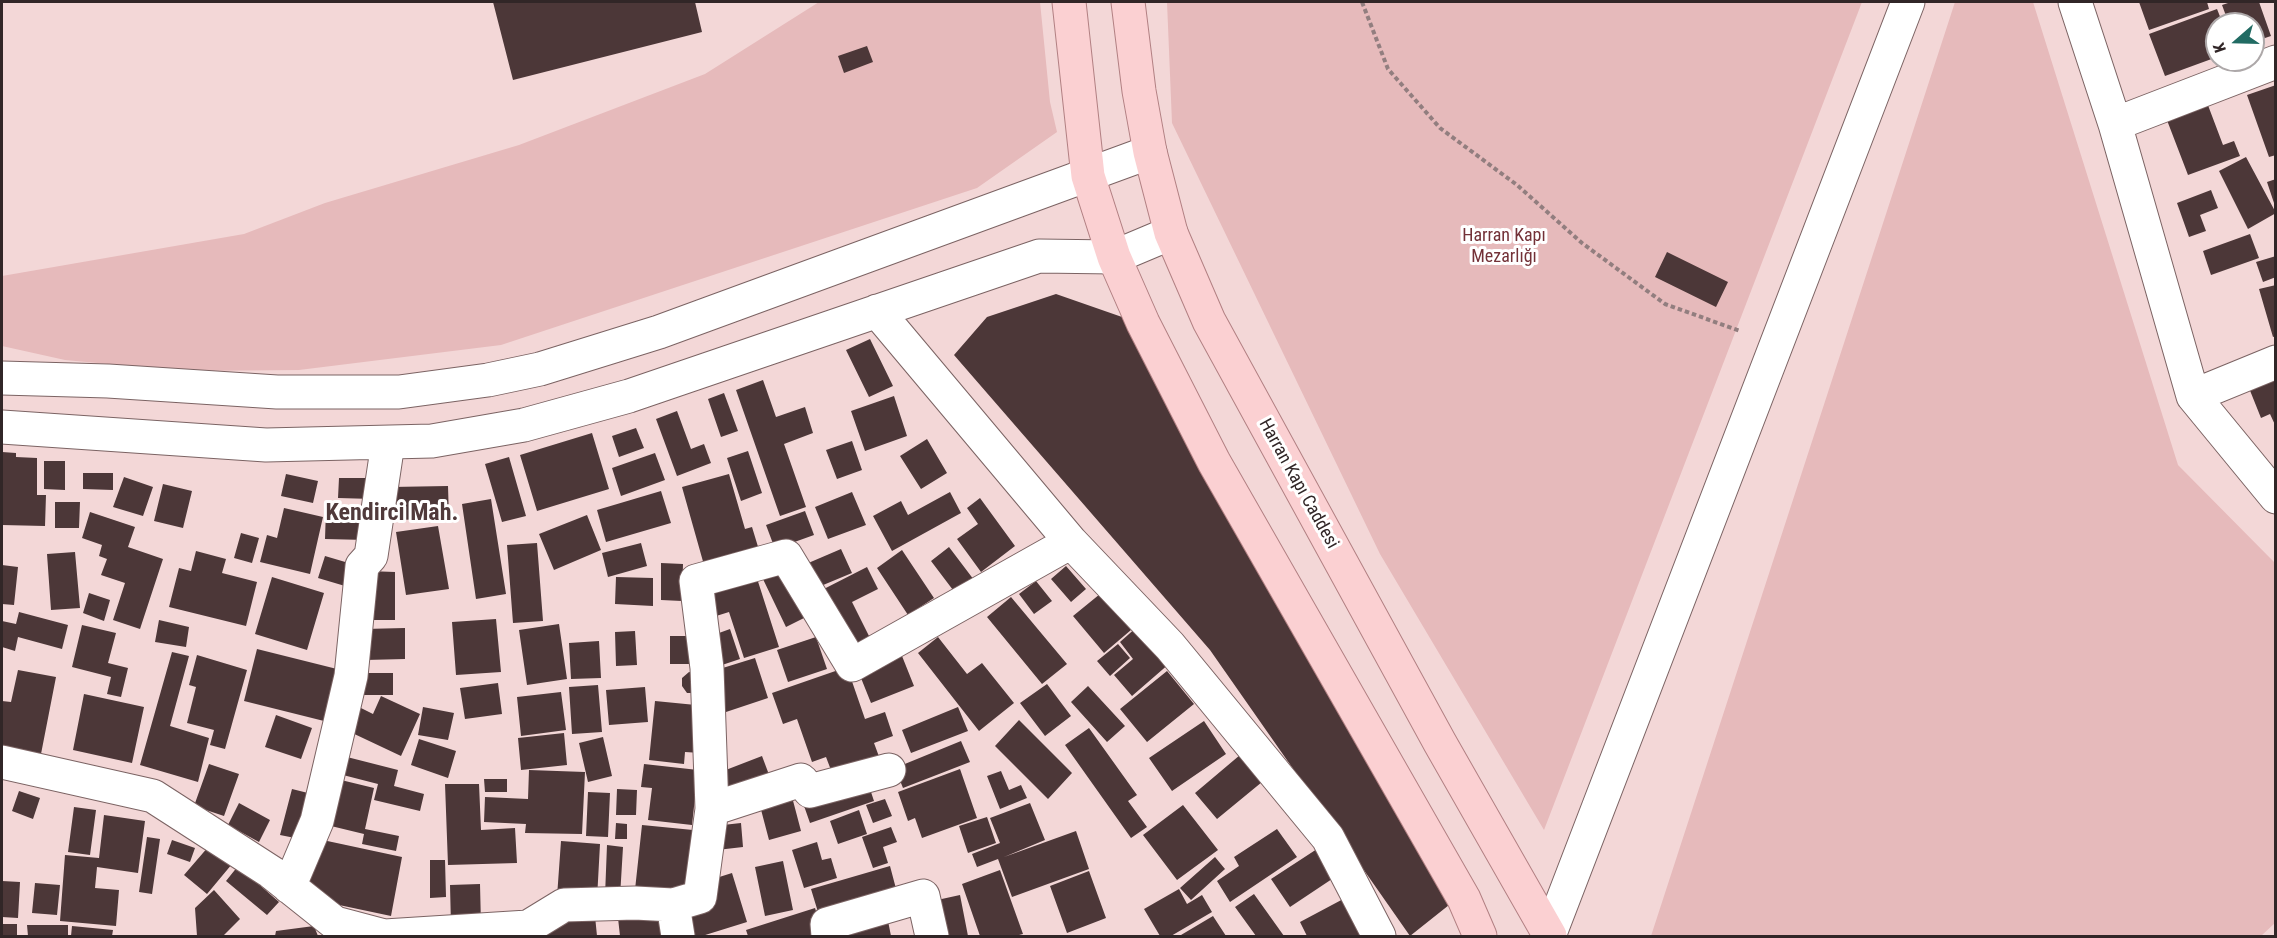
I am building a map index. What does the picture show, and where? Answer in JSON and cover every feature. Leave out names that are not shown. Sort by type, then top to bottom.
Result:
[{"type":"main road","points":[[1069,2],[1088,176],[1113,257],[1143,323],[1214,462],[1464,899],[1480,936]]},
{"type":"main road","name":"Harran Kapı Caddesi","points":[[1128,2],[1138,91],[1150,152],[1171,233],[1209,321],[1440,744],[1550,935]]},
{"type":"street","points":[[1550,935],[1908,2]]},
{"type":"street","points":[[2075,2],[2115,124],[2193,396],[2276,497]]},
{"type":"street","points":[[2115,124],[2276,62]]},
{"type":"street","points":[[2,378],[108,381],[277,392],[399,392],[488,380],[540,369],[659,332],[1150,152]]},
{"type":"street","points":[[2,427],[266,445],[432,441],[545,419],[628,396],[1039,256],[1113,257],[1171,233]]},
{"type":"street","points":[[877,311],[1071,542],[1170,646],[1328,838],[1379,936]]},
{"type":"street","points":[[2193,396],[2276,362]]},
{"type":"street","points":[[289,886],[317,821],[351,676],[362,566],[371,556],[388,443]]},
{"type":"street","points":[[2,762],[153,796],[271,872],[335,922],[385,936],[528,927],[564,905],[635,903],[673,905],[700,897],[712,809],[707,668],[696,580],[786,556],[852,665],[1071,542]]},
{"type":"street","points":[[712,809],[801,780],[810,791],[889,770]]},
{"type":"street","points":[[828,936],[827,924],[923,896],[932,936]]},
{"type":"street","points":[[673,905],[678,936]]},
{"type":"path","points":[[1362,2],[1388,69],[1440,128],[1517,185],[1582,243],[1665,304],[1778,344]]},
{"type":"green space","points":[[819,2],[1040,2],[1050,102],[1057,132],[977,188],[501,345],[299,370],[184,371],[65,360],[2,346],[2,276],[244,234],[325,203],[519,145],[705,74]]},
{"type":"green space","name":"Harran Kapı Mezarlığı","points":[[1167,2],[1862,2],[1544,830],[1380,554],[1172,123]]},
{"type":"green space","points":[[1955,2],[2033,2],[2178,465],[2275,563],[2276,922],[2261,936],[1651,936]]},
{"type":"building","points":[[493,2],[695,2],[702,32],[513,80]]},
{"type":"building","points":[[2139,2],[2207,2],[2209,9],[2149,30]]},
{"type":"building","points":[[2231,2],[2259,2],[2263,12],[2225,12],[2222,5]]},
{"type":"building","points":[[2205,13],[2205,61],[2165,76],[2149,34]]},
{"type":"building","points":[[2265,19],[2271,36],[2265,38]]},
{"type":"building","points":[[867,46],[873,62],[844,73],[838,56]]},
{"type":"building","points":[[2276,85],[2276,155],[2269,157],[2247,95]]},
{"type":"building","points":[[2206,100],[2223,145],[2234,141],[2240,156],[2188,175],[2165,115]]},
{"type":"building","points":[[2246,157],[2276,213],[2248,229],[2219,171]]},
{"type":"building","points":[[2276,179],[2276,206],[2275,206],[2267,182]]},
{"type":"building","points":[[2211,190],[2218,208],[2200,215],[2206,231],[2189,237],[2177,203]]},
{"type":"building","points":[[2250,234],[2259,258],[2211,275],[2203,251]]},
{"type":"building","points":[[1667,252],[1728,282],[1716,307],[1655,277]]},
{"type":"building","points":[[2276,256],[2276,277],[2263,282],[2256,262]]},
{"type":"building","points":[[2276,285],[2276,336],[2273,337],[2259,289]]},
{"type":"building","points":[[1056,294],[1122,317],[1449,905],[1410,936],[1210,650],[954,355],[987,317]]},
{"type":"building","points":[[870,339],[893,386],[869,397],[846,350]]},
{"type":"building","points":[[2276,371],[2276,427],[2270,414],[2261,418],[2247,383]]},
{"type":"building","points":[[763,380],[776,417],[805,407],[813,433],[784,444],[806,507],[780,516],[736,390]]},
{"type":"building","points":[[724,393],[738,431],[721,437],[708,399]]},
{"type":"building","points":[[894,396],[907,436],[865,451],[851,411]]},
{"type":"building","points":[[677,411],[691,449],[704,444],[711,463],[677,476],[656,419]]},
{"type":"building","points":[[636,428],[644,448],[619,457],[612,436]]},
{"type":"building","points":[[592,433],[609,489],[537,511],[520,455]]},
{"type":"building","points":[[927,439],[947,473],[921,489],[900,456]]},
{"type":"building","points":[[852,441],[862,470],[837,479],[826,450]]},
{"type":"building","points":[[748,451],[762,493],[741,501],[727,458]]},
{"type":"building","points":[[2,452],[16,453],[16,457],[37,458],[37,495],[46,495],[45,526],[2,525]]},
{"type":"building","points":[[655,453],[665,480],[621,496],[612,468]]},
{"type":"building","points":[[509,457],[526,516],[502,522],[485,464]]},
{"type":"building","points":[[44,461],[65,461],[65,490],[44,489]]},
{"type":"building","points":[[83,473],[113,473],[113,490],[83,489]]},
{"type":"building","points":[[286,474],[318,481],[313,503],[281,496]]},
{"type":"building","points":[[729,474],[745,529],[752,527],[759,550],[704,565],[682,487]]},
{"type":"building","points":[[124,477],[153,487],[143,516],[113,507]]},
{"type":"building","points":[[339,478],[374,478],[373,499],[338,498]]},
{"type":"building","points":[[163,484],[192,491],[183,528],[154,521]]},
{"type":"building","points":[[448,486],[449,519],[392,520],[391,487]]},
{"type":"building","points":[[661,491],[671,523],[606,542],[597,510]]},
{"type":"building","points":[[852,492],[866,525],[828,539],[815,507]]},
{"type":"building","points":[[950,492],[961,513],[892,551],[873,516],[901,501],[908,515]]},
{"type":"building","points":[[980,498],[1015,546],[981,572],[957,539],[978,524],[967,508]]},
{"type":"building","points":[[491,499],[506,594],[476,599],[462,504]]},
{"type":"building","points":[[55,502],[80,502],[79,528],[55,528]]},
{"type":"building","points":[[284,508],[323,517],[310,574],[260,562],[267,535],[277,538]]},
{"type":"building","points":[[326,509],[367,510],[366,540],[325,539]]},
{"type":"building","points":[[805,511],[814,535],[775,549],[766,525]]},
{"type":"building","points":[[90,512],[135,527],[128,547],[163,559],[140,629],[113,620],[125,583],[101,575],[107,559],[99,556],[102,545],[82,538]]},
{"type":"building","points":[[587,515],[601,550],[554,570],[539,534]]},
{"type":"building","points":[[438,526],[449,589],[406,595],[396,532]]},
{"type":"building","points":[[241,533],[259,538],[252,563],[234,558]]},
{"type":"building","points":[[537,543],[543,621],[513,623],[507,545]]},
{"type":"building","points":[[641,543],[647,566],[608,577],[602,553]]},
{"type":"building","points":[[949,547],[974,580],[956,594],[931,561]]},
{"type":"building","points":[[841,549],[852,573],[816,588],[806,564]]},
{"type":"building","points":[[902,550],[934,598],[908,615],[877,568]]},
{"type":"building","points":[[196,551],[226,559],[222,573],[257,582],[246,626],[169,607],[179,568],[191,571]]},
{"type":"building","points":[[75,552],[80,608],[51,610],[47,554]]},
{"type":"building","points":[[325,556],[352,564],[345,586],[318,578]]},
{"type":"building","points":[[661,563],[683,564],[682,601],[661,600]]},
{"type":"building","points":[[2,565],[18,567],[14,605],[2,604]]},
{"type":"building","points":[[1066,566],[1086,589],[1071,602],[1051,579]]},
{"type":"building","points":[[867,567],[878,589],[852,602],[870,638],[845,650],[816,593]]},
{"type":"building","points":[[780,568],[804,618],[786,627],[762,577]]},
{"type":"building","points":[[754,569],[779,647],[744,658],[729,612],[713,617],[702,586]]},
{"type":"building","points":[[368,571],[395,572],[395,620],[368,620]]},
{"type":"building","points":[[272,577],[324,593],[307,650],[255,634]]},
{"type":"building","points":[[616,577],[653,578],[653,606],[615,604]]},
{"type":"building","points":[[1036,581],[1052,601],[1034,614],[1019,594]]},
{"type":"building","points":[[89,593],[110,600],[104,621],[83,613]]},
{"type":"building","points":[[1100,594],[1131,630],[1104,653],[1073,616]]},
{"type":"building","points":[[1011,597],[1067,664],[1042,684],[987,617]]},
{"type":"building","points":[[19,612],[68,625],[62,649],[18,637],[15,651],[2,647],[2,621],[16,624]]},
{"type":"building","points":[[496,619],[501,672],[456,675],[452,622]]},
{"type":"building","points":[[159,620],[189,627],[186,647],[155,642]]},
{"type":"building","points":[[559,624],[567,679],[527,685],[519,630]]},
{"type":"building","points":[[82,625],[116,633],[108,663],[128,668],[121,697],[107,694],[111,677],[72,667]]},
{"type":"building","points":[[1138,626],[1170,663],[1132,696],[1114,675],[1133,659],[1120,642]]},
{"type":"building","points":[[405,628],[405,659],[365,660],[364,629]]},
{"type":"building","points":[[730,629],[740,659],[710,669],[708,637]]},
{"type":"building","points":[[635,631],[637,665],[616,666],[615,632]]},
{"type":"building","points":[[670,636],[692,636],[691,664],[670,664]]},
{"type":"building","points":[[816,637],[827,669],[788,682],[777,650]]},
{"type":"building","points":[[938,637],[967,674],[982,663],[1014,703],[979,731],[918,653]]},
{"type":"building","points":[[599,641],[601,678],[571,679],[569,643]]},
{"type":"building","points":[[1118,644],[1130,658],[1110,676],[1097,661]]},
{"type":"building","points":[[257,649],[337,669],[324,721],[244,701]]},
{"type":"building","points":[[172,652],[189,656],[170,726],[209,738],[198,782],[140,765]]},
{"type":"building","points":[[197,655],[247,670],[225,749],[210,745],[214,730],[187,723],[196,687],[189,685]]},
{"type":"building","points":[[902,656],[914,686],[871,703],[859,673]]},
{"type":"building","points":[[755,658],[768,698],[726,712],[713,671]]},
{"type":"building","points":[[847,667],[865,719],[885,712],[893,736],[874,743],[881,762],[834,778],[826,757],[812,762],[797,719],[783,724],[772,693]]},
{"type":"building","points":[[18,670],[56,677],[41,754],[2,746],[2,701],[11,702]]},
{"type":"building","points":[[1167,671],[1194,704],[1147,742],[1120,709]]},
{"type":"building","points":[[689,672],[697,673],[696,693],[687,693],[682,686],[682,678]]},
{"type":"building","points":[[357,673],[393,673],[393,695],[356,695]]},
{"type":"building","points":[[498,683],[502,714],[465,719],[460,688]]},
{"type":"building","points":[[1047,684],[1071,716],[1045,736],[1020,703]]},
{"type":"building","points":[[598,685],[602,732],[572,734],[569,687]]},
{"type":"building","points":[[1088,686],[1125,726],[1107,742],[1071,702]]},
{"type":"building","points":[[645,687],[648,722],[609,725],[606,690]]},
{"type":"building","points":[[561,692],[566,730],[521,736],[517,697]]},
{"type":"building","points":[[84,694],[144,707],[132,763],[73,750]]},
{"type":"building","points":[[381,696],[420,714],[401,756],[348,731],[359,707],[373,714]]},
{"type":"building","points":[[655,701],[706,706],[701,753],[685,752],[684,764],[649,760]]},
{"type":"building","points":[[423,707],[454,713],[448,740],[418,735]]},
{"type":"building","points":[[958,707],[968,731],[911,753],[902,730]]},
{"type":"building","points":[[276,715],[312,728],[301,759],[265,747]]},
{"type":"building","points":[[1019,720],[1072,773],[1048,799],[995,746]]},
{"type":"building","points":[[1204,721],[1226,754],[1172,791],[1149,758]]},
{"type":"building","points":[[1089,728],[1137,795],[1128,801],[1147,827],[1131,838],[1065,745]]},
{"type":"building","points":[[564,733],[567,765],[521,770],[518,738]]},
{"type":"building","points":[[603,737],[612,776],[588,782],[579,743]]},
{"type":"building","points":[[419,739],[456,751],[448,778],[411,765]]},
{"type":"building","points":[[961,741],[970,762],[903,788],[895,768]]},
{"type":"building","points":[[1240,755],[1262,782],[1217,819],[1195,793]]},
{"type":"building","points":[[762,756],[771,780],[727,797],[718,773]]},
{"type":"building","points":[[347,757],[398,770],[394,786],[424,794],[420,811],[374,800],[378,784],[343,775]]},
{"type":"building","points":[[209,764],[239,774],[224,816],[194,806]]},
{"type":"building","points":[[644,764],[698,770],[692,825],[648,820],[652,788],[641,787]]},
{"type":"building","points":[[960,769],[977,818],[922,838],[915,818],[908,821],[898,792]]},
{"type":"building","points":[[529,770],[585,772],[582,834],[525,833],[526,824],[484,822],[485,797],[528,799]]},
{"type":"building","points":[[1001,771],[1009,790],[1021,785],[1027,798],[1000,809],[987,776]]},
{"type":"building","points":[[484,779],[507,779],[507,792],[485,792]]},
{"type":"building","points":[[341,780],[374,788],[365,829],[399,836],[396,851],[362,844],[364,834],[331,826]]},
{"type":"building","points":[[867,780],[874,801],[810,823],[803,803]]},
{"type":"building","points":[[445,784],[479,784],[481,830],[515,828],[517,863],[448,865]]},
{"type":"building","points":[[292,789],[316,795],[305,840],[280,835]]},
{"type":"building","points":[[617,789],[637,790],[636,815],[616,815]]},
{"type":"building","points":[[19,791],[40,798],[33,819],[12,811]]},
{"type":"building","points":[[588,792],[610,793],[608,837],[586,836]]},
{"type":"building","points":[[791,793],[801,831],[769,840],[759,802]]},
{"type":"building","points":[[885,799],[892,816],[873,823],[866,805]]},
{"type":"building","points":[[239,803],[270,820],[259,842],[228,825]]},
{"type":"building","points":[[1030,803],[1045,840],[1004,857],[1076,831],[1089,869],[1012,897],[998,859],[977,867],[972,854],[1000,843],[990,818]]},
{"type":"building","points":[[1183,805],[1218,850],[1177,880],[1143,835]]},
{"type":"building","points":[[74,807],[96,810],[90,855],[68,852]]},
{"type":"building","points":[[859,810],[867,834],[838,844],[830,821]]},
{"type":"building","points":[[104,815],[145,821],[138,873],[97,867],[95,888],[119,890],[116,926],[60,921],[65,855],[99,858]]},
{"type":"building","points":[[987,817],[996,843],[968,853],[959,826]]},
{"type":"building","points":[[616,823],[627,824],[627,839],[615,839]]},
{"type":"building","points":[[741,823],[743,847],[717,850],[714,826]]},
{"type":"building","points":[[642,825],[693,830],[686,893],[634,899]]},
{"type":"building","points":[[891,827],[897,842],[883,847],[888,863],[873,868],[862,837]]},
{"type":"building","points":[[1277,829],[1297,857],[1230,902],[1217,881],[1239,866],[1234,857]]},
{"type":"building","points":[[147,837],[160,839],[152,894],[139,892]]},
{"type":"building","points":[[215,839],[237,858],[207,894],[184,875]]},
{"type":"building","points":[[318,839],[402,857],[391,916],[306,898]]},
{"type":"building","points":[[172,840],[195,848],[190,862],[167,854]]},
{"type":"building","points":[[561,841],[600,844],[597,899],[557,897]]},
{"type":"building","points":[[817,842],[822,860],[831,858],[837,878],[804,888],[792,850]]},
{"type":"building","points":[[607,845],[623,847],[620,897],[605,896]]},
{"type":"building","points":[[1317,849],[1335,877],[1290,907],[1271,879]]},
{"type":"building","points":[[1215,857],[1225,869],[1191,900],[1180,888]]},
{"type":"building","points":[[430,860],[445,860],[446,897],[430,898]]},
{"type":"building","points":[[783,861],[793,910],[765,916],[755,867]]},
{"type":"building","points":[[238,866],[279,902],[267,915],[226,881]]},
{"type":"building","points":[[890,866],[899,900],[821,922],[811,889]]},
{"type":"building","points":[[1000,870],[1023,934],[980,936],[962,884]]},
{"type":"building","points":[[1089,871],[1106,918],[1067,933],[1050,886]]},
{"type":"building","points":[[732,873],[747,922],[702,936],[685,936],[678,913],[713,879]]},
{"type":"building","points":[[2,881],[20,882],[18,918],[2,917]]},
{"type":"building","points":[[35,883],[60,885],[57,915],[32,913]]},
{"type":"building","points":[[480,884],[481,925],[451,926],[450,885]]},
{"type":"building","points":[[1179,889],[1187,904],[1202,895],[1212,912],[1171,936],[1160,936],[1144,909]]},
{"type":"building","points":[[214,890],[240,919],[223,936],[197,936],[195,908]]},
{"type":"building","points":[[1254,894],[1284,936],[1256,936],[1235,907]]},
{"type":"building","points":[[960,895],[968,936],[935,936],[928,902]]},
{"type":"building","points":[[1347,897],[1368,936],[1307,936],[1300,922]]},
{"type":"building","points":[[815,908],[824,936],[748,936],[746,930]]},
{"type":"building","points":[[662,913],[665,936],[620,936],[618,918]]},
{"type":"building","points":[[595,916],[597,936],[543,936],[541,921]]},
{"type":"building","points":[[1213,916],[1226,936],[1181,935]]},
{"type":"building","points":[[888,921],[891,936],[835,936]]},
{"type":"building","points":[[2,924],[17,924],[17,936],[2,936]]},
{"type":"building","points":[[27,925],[68,925],[68,936],[28,936]]},
{"type":"building","points":[[72,926],[113,930],[112,936],[71,936]]},
{"type":"building","points":[[314,926],[318,936],[275,936],[276,931]]},
{"type":"district","name":"Kendirci Mah.","points":[[392,514]]}]
